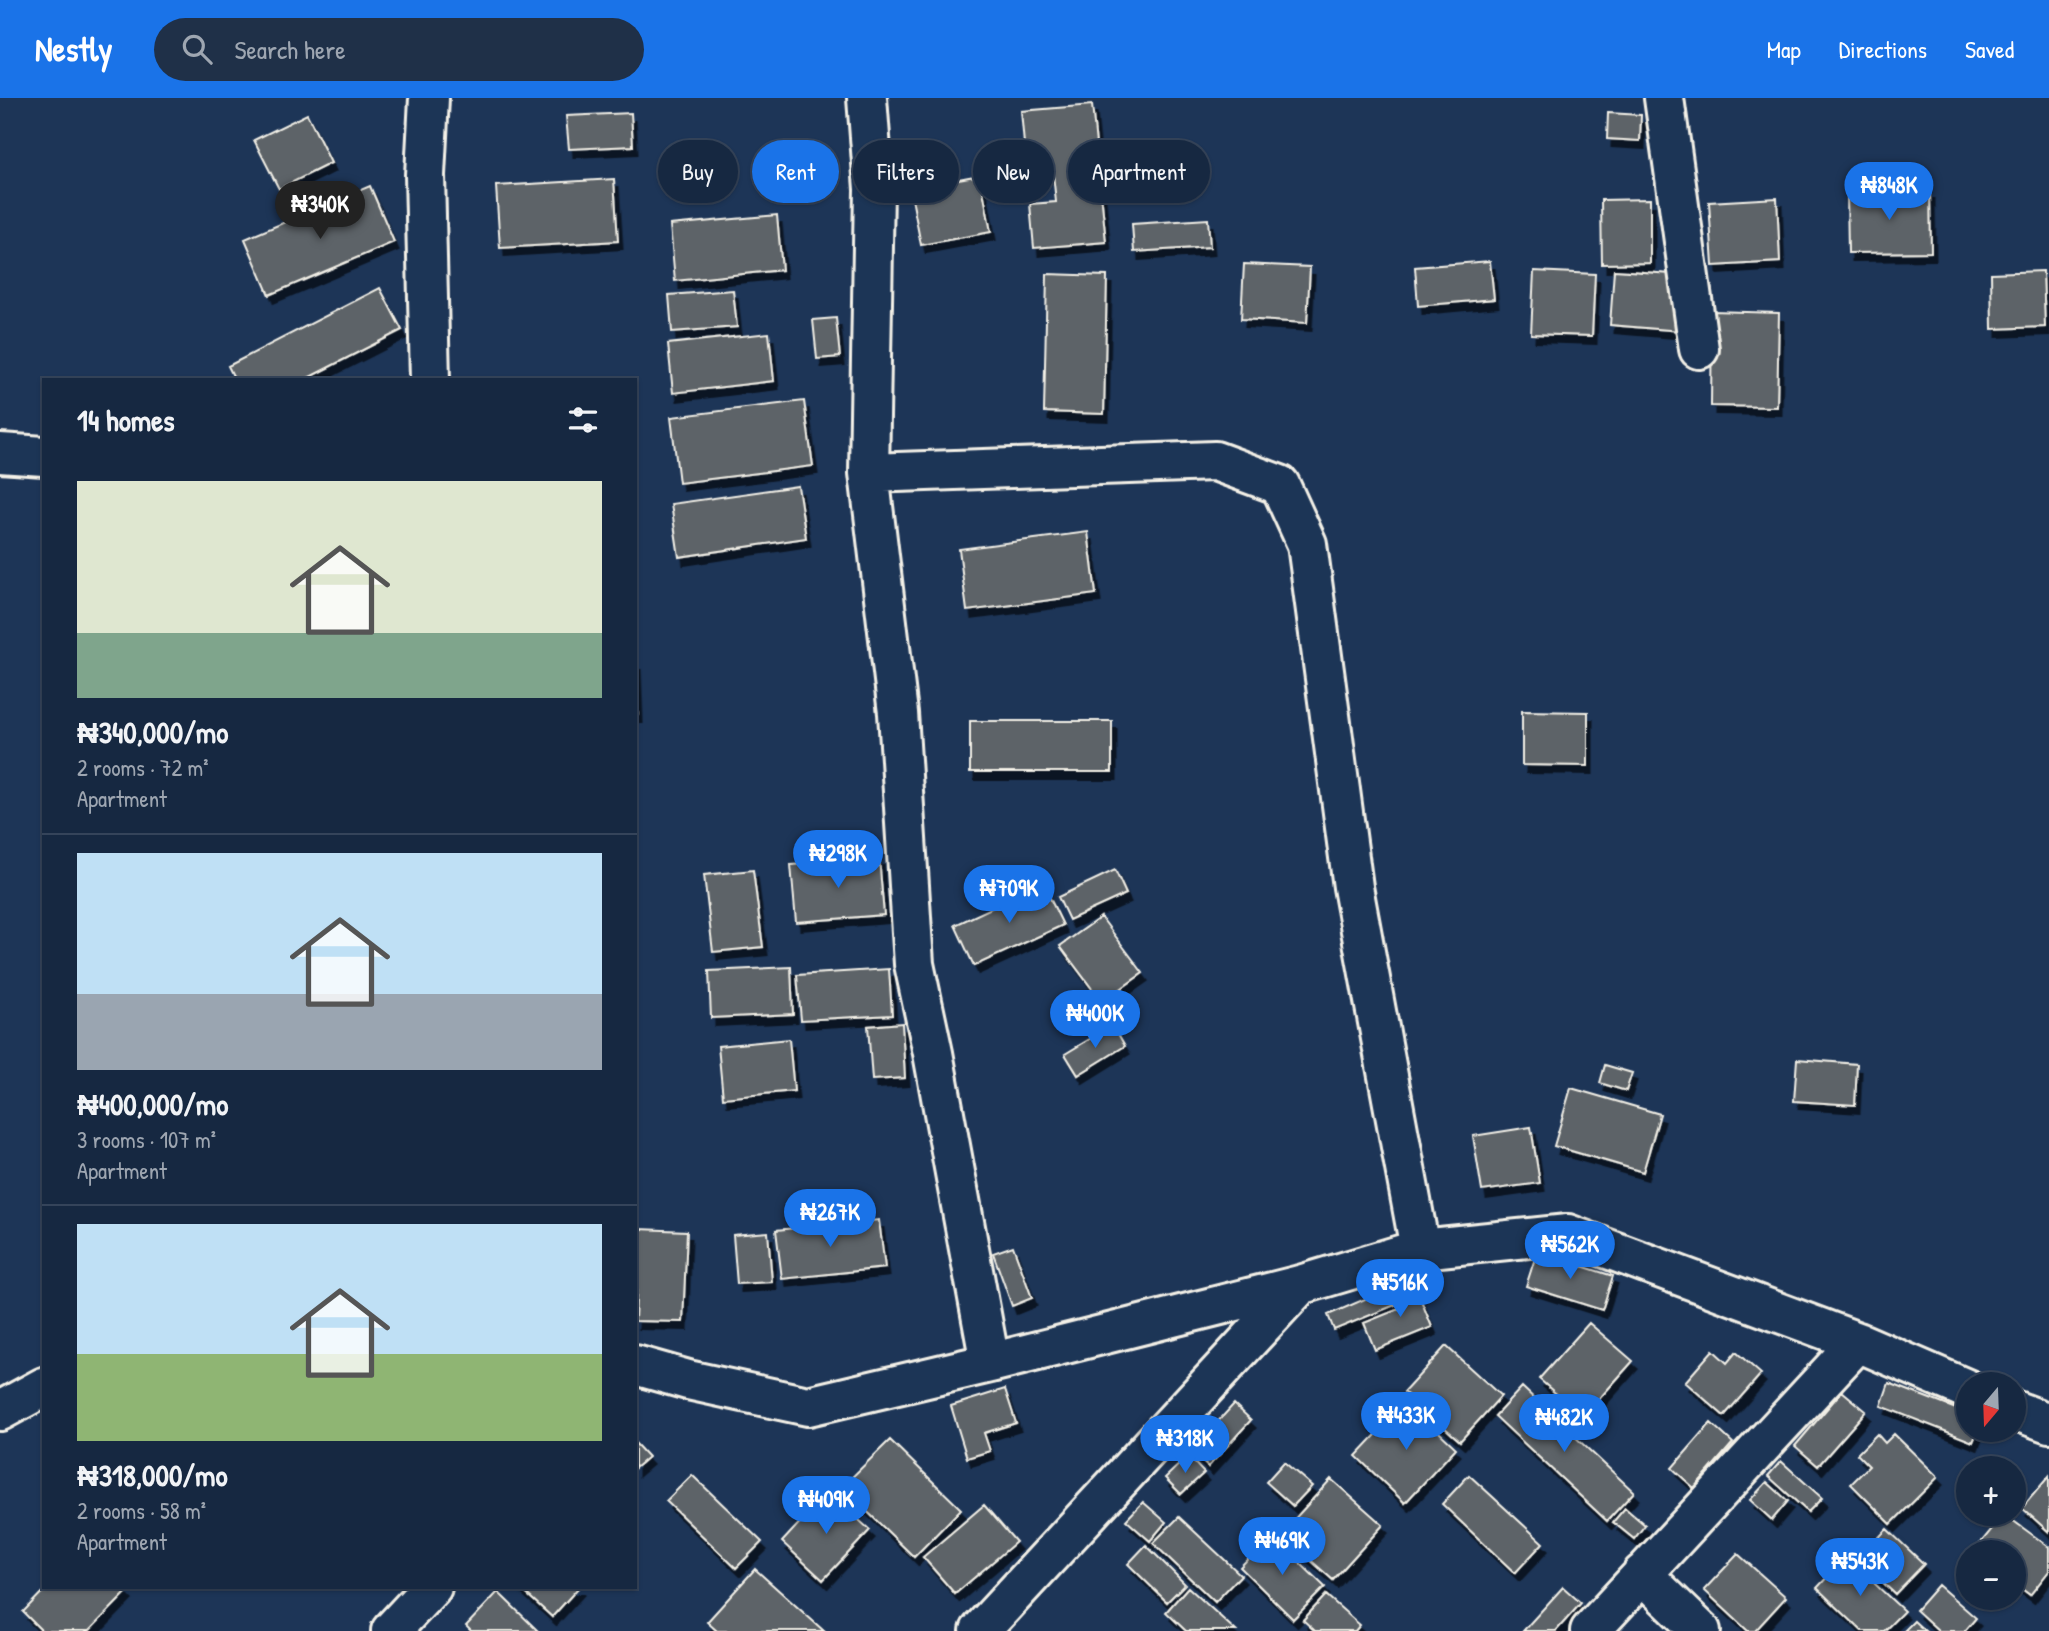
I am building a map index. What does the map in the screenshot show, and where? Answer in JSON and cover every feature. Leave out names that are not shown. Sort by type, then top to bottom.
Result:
[{"type":"street","points":[[429,98],[425,175],[429,378]]},
{"type":"street","points":[[867,98],[874,189],[869,473],[898,713],[914,964],[936,1066],[990,1363]]},
{"type":"street","points":[[1664,98],[1699,349]]},
{"type":"street","points":[[0,453],[42,456]]},
{"type":"street","points":[[869,473],[1215,461],[1280,485],[1307,544],[1353,887],[1420,1249]]},
{"type":"street","points":[[637,1367],[808,1406],[1300,1285],[1420,1249],[1568,1234],[1858,1342],[1956,1384]]},
{"type":"street","points":[[980,1631],[1300,1285]]},
{"type":"street","points":[[1590,1631],[1858,1342]]},
{"type":"street","points":[[0,1411],[42,1388]]},
{"type":"street","points":[[2026,1414],[2049,1423]]},
{"type":"street","points":[[1642,1574],[1700,1631]]},
{"type":"street","points":[[391,1631],[430,1589]]},
{"type":"building","points":[[1092,105],[1096,140],[1068,140],[1068,203],[1102,203],[1106,242],[1034,248],[1030,204],[1056,202],[1054,140],[1024,140],[1021,111]]},
{"type":"building","points":[[631,113],[633,146],[569,149],[566,116]]},
{"type":"building","points":[[1608,113],[1641,115],[1640,141],[1607,139]]},
{"type":"building","points":[[307,114],[331,163],[279,189],[254,140]]},
{"type":"building","points":[[973,176],[973,203],[985,203],[991,232],[921,245],[913,203],[959,203],[959,179]]},
{"type":"building","points":[[614,179],[618,241],[500,248],[496,186]]},
{"type":"building","points":[[370,186],[394,242],[269,295],[245,239]]},
{"type":"building","points":[[1930,191],[1931,252],[1848,253],[1847,192]]},
{"type":"building","points":[[1777,198],[1780,262],[1713,266],[1709,202]]},
{"type":"building","points":[[1650,199],[1650,263],[1602,264],[1601,200]]},
{"type":"building","points":[[777,215],[782,270],[675,281],[670,225]]},
{"type":"building","points":[[1208,219],[1210,247],[1134,252],[1132,224]]},
{"type":"building","points":[[1490,261],[1494,299],[1418,306],[1415,267]]},
{"type":"building","points":[[1244,264],[1310,267],[1307,323],[1241,319]]},
{"type":"building","points":[[1614,270],[1686,275],[1681,331],[1610,325]]},
{"type":"building","points":[[1534,271],[1595,274],[1592,336],[1531,334]]},
{"type":"building","points":[[2043,271],[2045,327],[1992,329],[1991,273]]},
{"type":"building","points":[[1047,274],[1107,276],[1104,414],[1044,412]]},
{"type":"building","points":[[380,288],[402,330],[308,378],[234,378],[228,366]]},
{"type":"building","points":[[733,290],[737,327],[672,332],[669,295]]},
{"type":"building","points":[[1712,311],[1779,313],[1777,407],[1711,406]]},
{"type":"building","points":[[836,318],[840,357],[817,359],[813,320]]},
{"type":"building","points":[[769,333],[774,381],[673,393],[668,344]]},
{"type":"building","points":[[804,401],[813,466],[679,483],[671,417]]},
{"type":"building","points":[[798,486],[806,538],[679,557],[671,504]]},
{"type":"building","points":[[1088,532],[1096,594],[967,611],[959,549]]},
{"type":"building","points":[[1522,711],[1588,712],[1588,766],[1522,765]]},
{"type":"building","points":[[970,721],[1112,721],[1112,772],[970,772]]},
{"type":"building","points":[[879,858],[884,915],[796,922],[791,865]]},
{"type":"building","points":[[753,870],[763,947],[713,952],[704,875]]},
{"type":"building","points":[[1115,870],[1126,894],[1069,920],[1058,897]]},
{"type":"building","points":[[1043,884],[1063,925],[974,966],[955,925]]},
{"type":"building","points":[[1101,917],[1143,973],[1102,1002],[1060,946]]},
{"type":"building","points":[[791,967],[793,1014],[711,1018],[709,971]]},
{"type":"building","points":[[889,969],[892,1015],[801,1020],[797,975]]},
{"type":"building","points":[[902,1023],[905,1078],[872,1080],[868,1026]]},
{"type":"building","points":[[1113,1025],[1125,1046],[1078,1075],[1065,1054]]},
{"type":"building","points":[[789,1039],[794,1091],[723,1098],[718,1046]]},
{"type":"building","points":[[1797,1059],[1857,1064],[1855,1105],[1794,1101]]},
{"type":"building","points":[[1605,1065],[1632,1073],[1626,1091],[1600,1083]]},
{"type":"building","points":[[1571,1088],[1660,1114],[1643,1172],[1554,1146]]},
{"type":"building","points":[[1531,1127],[1540,1183],[1482,1191],[1473,1136]]},
{"type":"building","points":[[879,1220],[885,1268],[782,1279],[776,1230]]},
{"type":"building","points":[[639,1229],[687,1231],[683,1322],[637,1321]]},
{"type":"building","points":[[768,1232],[772,1282],[737,1284],[733,1235]]},
{"type":"building","points":[[1013,1246],[1032,1298],[1012,1306],[993,1253]]},
{"type":"building","points":[[1537,1252],[1613,1276],[1602,1310],[1526,1286]]},
{"type":"building","points":[[1414,1283],[1432,1327],[1375,1350],[1364,1323],[1399,1309],[1392,1292]]},
{"type":"building","points":[[1388,1289],[1395,1305],[1334,1330],[1328,1315]]},
{"type":"building","points":[[1589,1323],[1633,1361],[1583,1417],[1539,1379]]},
{"type":"building","points":[[1446,1346],[1501,1396],[1460,1441],[1404,1392]]},
{"type":"building","points":[[1713,1350],[1727,1363],[1736,1352],[1761,1374],[1724,1416],[1685,1382]]},
{"type":"building","points":[[1889,1383],[1956,1409],[1956,1435],[1881,1406]]},
{"type":"building","points":[[1522,1387],[1634,1492],[1607,1521],[1495,1416]]},
{"type":"building","points":[[1005,1389],[1016,1423],[984,1433],[990,1451],[967,1458],[951,1406]]},
{"type":"building","points":[[1842,1391],[1866,1411],[1818,1466],[1795,1446]]},
{"type":"building","points":[[1407,1402],[1456,1448],[1405,1503],[1356,1456]]},
{"type":"building","points":[[1234,1404],[1251,1420],[1208,1467],[1191,1451]]},
{"type":"building","points":[[1711,1423],[1733,1443],[1694,1488],[1672,1468]]},
{"type":"building","points":[[1877,1434],[1885,1443],[1894,1434],[1938,1477],[1891,1524],[1851,1484],[1869,1466],[1857,1454]]},
{"type":"building","points":[[890,1440],[961,1509],[914,1557],[842,1487]]},
{"type":"building","points":[[637,1445],[648,1457],[637,1466]]},
{"type":"building","points":[[1188,1456],[1204,1473],[1181,1494],[1165,1478]]},
{"type":"building","points":[[1781,1461],[1822,1498],[1808,1512],[1768,1476]]},
{"type":"building","points":[[1284,1462],[1312,1486],[1293,1506],[1266,1482]]},
{"type":"building","points":[[692,1475],[762,1542],[736,1568],[666,1501]]},
{"type":"building","points":[[1469,1475],[1543,1543],[1515,1573],[1442,1504]]},
{"type":"building","points":[[2049,1476],[2049,1532],[2026,1512],[2026,1503]]},
{"type":"building","points":[[1331,1479],[1383,1525],[1333,1580],[1281,1534]]},
{"type":"building","points":[[1767,1482],[1788,1501],[1772,1520],[1750,1500]]},
{"type":"building","points":[[828,1492],[870,1530],[823,1580],[782,1542]]},
{"type":"building","points":[[1143,1502],[1166,1522],[1150,1541],[1126,1520]]},
{"type":"building","points":[[984,1505],[1016,1542],[955,1594],[923,1557]]},
{"type":"building","points":[[1625,1508],[1645,1525],[1634,1539],[1613,1522]]},
{"type":"building","points":[[1179,1517],[1241,1575],[1215,1602],[1153,1543]]},
{"type":"building","points":[[1994,1526],[2020,1526],[2049,1547],[2049,1571],[2030,1595],[2026,1592],[2026,1540],[1983,1540]]},
{"type":"building","points":[[1887,1529],[1924,1564],[1895,1594],[1858,1559]]},
{"type":"building","points":[[1271,1535],[1325,1587],[1293,1619],[1240,1567]]},
{"type":"building","points":[[1146,1545],[1185,1584],[1167,1602],[1128,1564]]},
{"type":"building","points":[[1738,1554],[1786,1597],[1755,1631],[1748,1631],[1704,1590]]},
{"type":"building","points":[[1846,1557],[1904,1611],[1884,1631],[1862,1631],[1817,1588]]},
{"type":"building","points":[[755,1569],[824,1631],[717,1631],[707,1622]]},
{"type":"building","points":[[1938,1585],[1956,1601],[1956,1610],[1967,1610],[1976,1618],[1965,1631],[1939,1631],[1916,1610]]},
{"type":"building","points":[[1188,1587],[1236,1631],[1186,1631],[1166,1612]]},
{"type":"building","points":[[1563,1587],[1581,1603],[1556,1631],[1523,1631]]},
{"type":"building","points":[[45,1589],[124,1589],[127,1592],[89,1631],[42,1631],[23,1612]]},
{"type":"building","points":[[521,1589],[577,1589],[552,1617]]},
{"type":"building","points":[[498,1592],[538,1631],[471,1631],[466,1626]]},
{"type":"building","points":[[1326,1595],[1360,1625],[1355,1631],[1315,1631],[1303,1620]]},
{"type":"building","points":[[1914,1621],[1925,1631],[1904,1631]]}]
